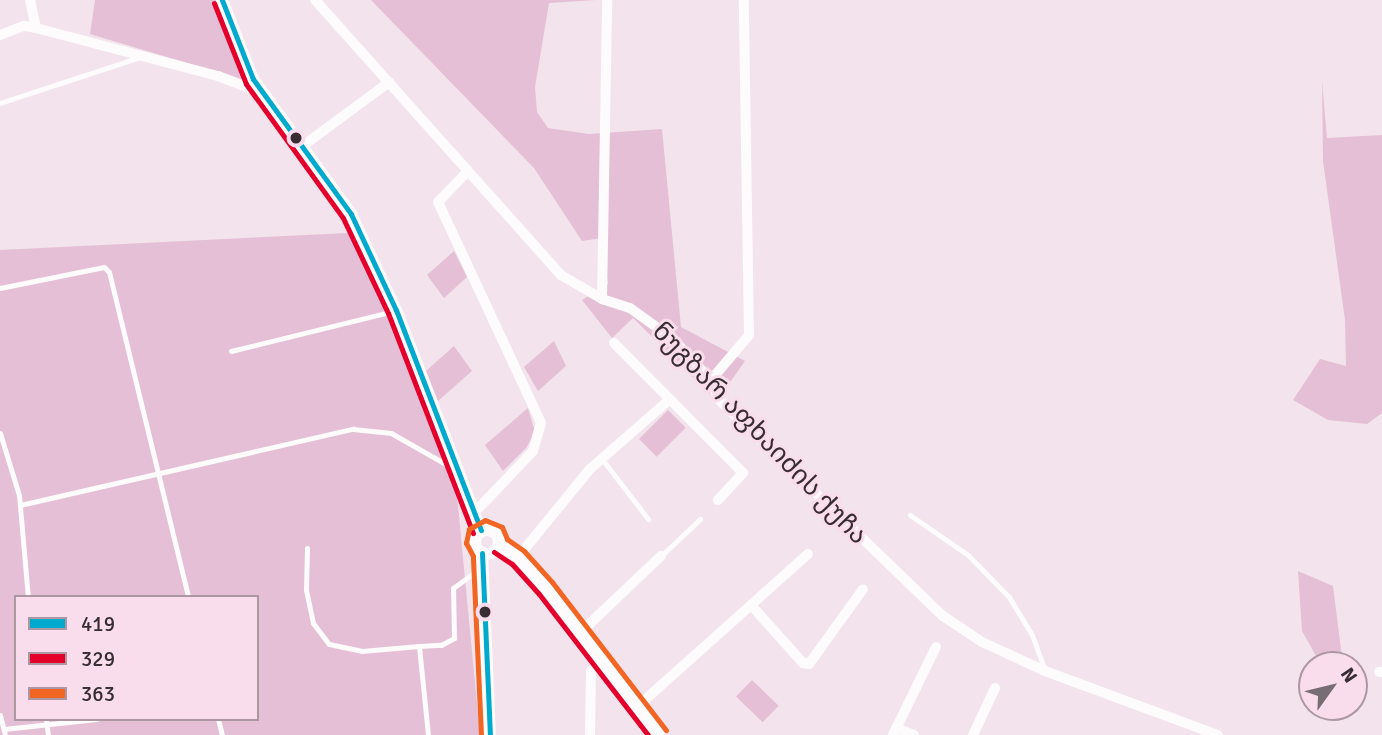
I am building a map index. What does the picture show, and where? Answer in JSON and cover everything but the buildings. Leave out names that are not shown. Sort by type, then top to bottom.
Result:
[{"type":"street","points":[[30,0],[36,28]]},
{"type":"street","points":[[222,0],[239,52],[263,93],[304,145],[351,214],[396,310],[481,530],[475,543],[482,553],[481,582],[490,735]]},
{"type":"street","name":"ნუგზარ აფხაიძის ქუჩა","points":[[315,0],[561,275],[602,299],[630,308],[663,331],[711,380],[718,399],[943,616],[982,642],[1045,671],[1218,735]]},
{"type":"street","points":[[602,299],[607,0]]},
{"type":"street","points":[[711,380],[749,335],[744,0]]},
{"type":"street","points":[[0,35],[24,26],[36,28],[144,55],[263,93]]},
{"type":"street","points":[[304,145],[389,82]]},
{"type":"street","points":[[467,172],[438,201],[541,423],[533,451],[474,513]]},
{"type":"street","points":[[614,343],[668,401],[743,473],[718,500]]},
{"type":"street","points":[[481,582],[496,559],[518,557],[602,459],[668,401]]},
{"type":"street","points":[[481,530],[496,533],[499,545],[518,557],[582,631],[659,735]]},
{"type":"street","points":[[482,553],[491,554],[499,545]]},
{"type":"street","points":[[638,706],[808,554]]},
{"type":"street","points":[[582,631],[661,556]]},
{"type":"street","points":[[751,605],[803,663],[810,664],[863,589]]},
{"type":"street","points":[[914,735],[894,732],[936,647]]},
{"type":"street","points":[[590,735],[591,671],[602,658]]},
{"type":"street","points":[[973,735],[995,688]]},
{"type":"lane","points":[[0,103],[144,55]]},
{"type":"lane","points":[[0,288],[107,269],[188,595]]},
{"type":"lane","points":[[231,351],[328,323],[396,310]]},
{"type":"lane","points":[[20,505],[159,477],[353,429],[391,433],[456,470]]},
{"type":"lane","points":[[0,433],[20,505],[28,595]]},
{"type":"lane","points":[[602,459],[648,519]]},
{"type":"lane","points":[[910,515],[968,555],[1009,597],[1032,635],[1045,671]]},
{"type":"lane","points":[[661,556],[700,519]]},
{"type":"lane","points":[[307,548],[306,590],[313,623],[329,644],[362,651],[441,645],[454,638],[453,588],[481,568]]},
{"type":"lane","points":[[419,646],[428,735]]},
{"type":"lane","points":[[0,715],[5,732],[46,722],[48,735]]},
{"type":"shaded area","points":[[95,0],[216,0],[226,37],[247,77],[244,80],[90,34]]},
{"type":"shaded area","points":[[371,0],[596,0],[549,3],[535,87],[537,112],[548,128],[589,134],[662,129],[681,327],[745,361],[717,401],[633,318],[612,338],[582,300],[608,284],[602,238],[582,241],[534,168]]},
{"type":"shaded area","points":[[1322,81],[1327,138],[1382,135],[1382,413],[1367,424],[1328,420],[1293,400],[1320,359],[1346,366],[1345,320],[1323,161]]},
{"type":"shaded area","points":[[348,233],[385,303],[457,495],[480,735],[0,735],[0,250]]},
{"type":"shaded area","points":[[454,251],[467,277],[444,298],[427,275]]},
{"type":"shaded area","points":[[554,341],[566,366],[538,391],[524,367]]},
{"type":"shaded area","points":[[454,346],[472,371],[438,401],[426,371]]},
{"type":"shaded area","points":[[528,408],[535,432],[526,448],[503,471],[485,445]]},
{"type":"shaded area","points":[[668,410],[686,428],[657,457],[639,439]]},
{"type":"shaded area","points":[[1298,571],[1333,586],[1341,651],[1313,651],[1302,631]]},
{"type":"shaded area","points":[[752,680],[779,706],[763,722],[736,697]]},
{"type":"transit line","name":"419","points":[[222,0],[253,79],[351,214],[396,310],[481,530]]},
{"type":"transit line","name":"329","points":[[214,3],[246,84],[343,218],[388,313],[473,533]]},
{"type":"transit line","name":"363","points":[[481,735],[473,556],[466,543],[469,529],[485,520],[502,527],[507,539],[524,551],[552,582],[666,730]]},
{"type":"transit line","name":"329","points":[[494,552],[512,564],[539,594],[648,735]]},
{"type":"transit line","name":"419","points":[[482,553],[490,735]]}]
